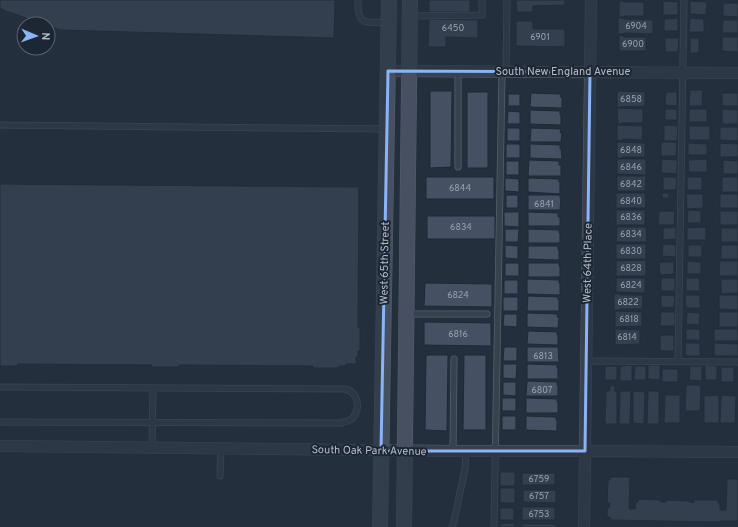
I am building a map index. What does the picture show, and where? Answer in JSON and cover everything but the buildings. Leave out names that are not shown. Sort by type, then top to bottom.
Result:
[{"type":"street","name":"West 65th Street","points":[[380,527],[389,0]]},
{"type":"street","name":"West 65th Street","points":[[404,527],[410,0]]},
{"type":"street","name":"West 64th Place","points":[[584,527],[591,0]]},
{"type":"street","name":"South New England Avenue","points":[[388,71],[738,73]]},
{"type":"street","name":"South Oak Park Avenue","points":[[0,446],[495,452],[738,452]]},
{"type":"lane","points":[[358,0],[358,15],[361,19],[366,22],[389,22]]},
{"type":"lane","points":[[410,16],[482,15],[482,0]]},
{"type":"lane","points":[[494,527],[504,72],[507,0]]},
{"type":"lane","points":[[678,361],[684,0]]},
{"type":"lane","points":[[458,71],[458,167]]},
{"type":"lane","points":[[0,125],[387,129]]},
{"type":"lane","points":[[407,314],[487,314]]},
{"type":"lane","points":[[453,451],[454,359]]},
{"type":"lane","points":[[586,361],[738,362]]},
{"type":"lane","points":[[0,387],[345,389],[350,390],[357,399],[356,412],[353,418],[342,423],[0,422]]},
{"type":"lane","points":[[152,388],[152,448]]},
{"type":"lane","points":[[220,476],[221,449]]},
{"type":"lane","points":[[452,527],[465,469],[466,451]]},
{"type":"highlighted area","points":[[388,71],[590,72],[585,451],[381,451]]}]
